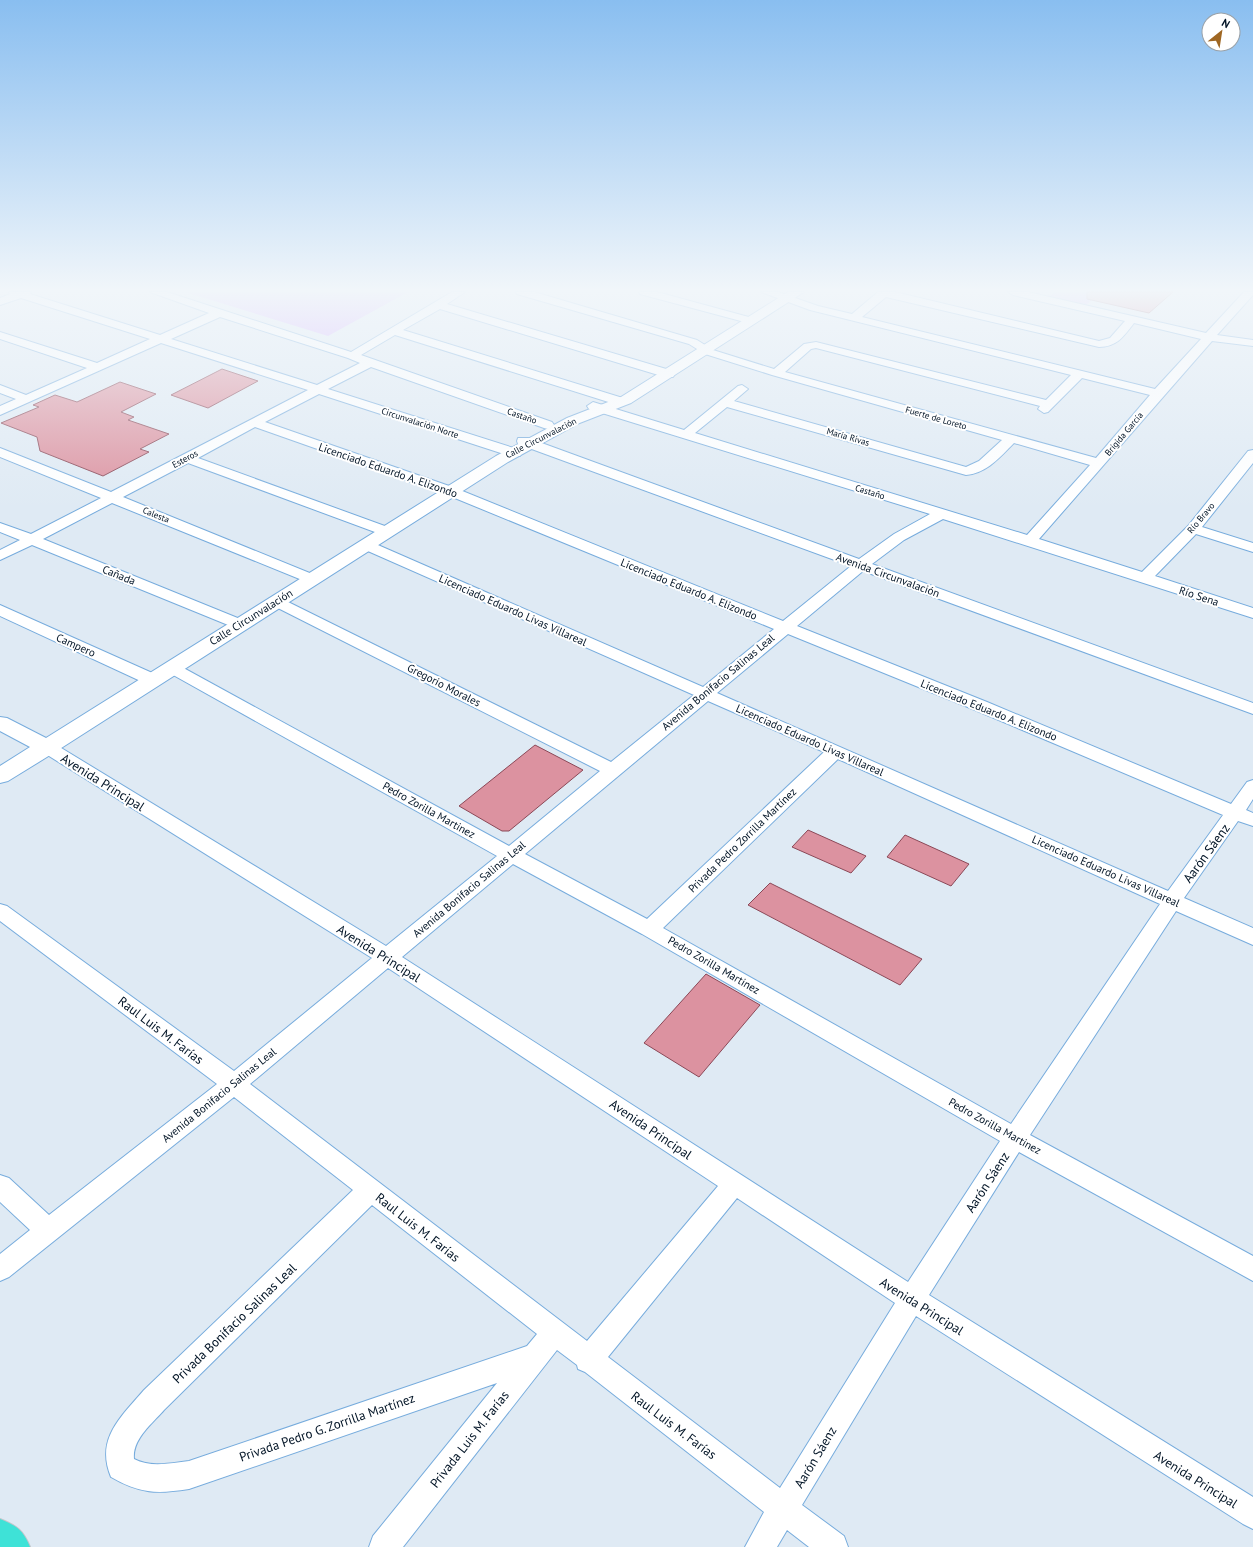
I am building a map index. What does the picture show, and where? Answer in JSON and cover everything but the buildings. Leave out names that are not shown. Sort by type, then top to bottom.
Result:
[{"type":"highway","points":[[0,1537],[12,1547]]},
{"type":"street","points":[[88,364],[97,367]]},
{"type":"street","points":[[0,411],[103,364]]},
{"type":"street","name":"Circunvalación Norte","points":[[236,364],[516,449]]},
{"type":"street","name":"Esteros","points":[[0,556],[367,364]]},
{"type":"street","name":"Castaño","points":[[377,364],[548,425]]},
{"type":"street","name":"Castaño","points":[[491,364],[608,404],[685,435],[1145,578]]},
{"type":"street","points":[[638,364],[664,372]]},
{"type":"street","points":[[608,404],[677,364]]},
{"type":"street","name":"Fuerte de Loreto","points":[[751,364],[776,373],[1099,463]]},
{"type":"street","points":[[776,373],[786,364]]},
{"type":"street","points":[[888,364],[1046,406],[1079,374]]},
{"type":"street","points":[[1040,364],[1158,393]]},
{"type":"street","name":"Brígida García","points":[[1030,541],[1184,364]]},
{"type":"street","points":[[0,389],[27,399]]},
{"type":"street","points":[[685,435],[742,389]]},
{"type":"street","name":"María Rivas","points":[[726,403],[966,471],[973,471],[979,468],[1011,439]]},
{"type":"street","name":"Calle Circunvalación","points":[[0,776],[172,668],[275,601],[388,532],[516,449],[548,425],[608,404]]},
{"type":"street","name":"Calle Circunvalación","points":[[516,449],[608,404]]},
{"type":"street","name":"Licenciado Eduardo A. Elizondo","points":[[254,423],[450,491],[622,562],[981,706],[1244,816]]},
{"type":"street","name":"Avenida Circunvalación","points":[[516,449],[860,566],[1253,709]]},
{"type":"street","name":"Calesta","points":[[0,452],[312,579]]},
{"type":"street","name":"Río Bravo","points":[[1145,578],[1193,529],[1253,454]]},
{"type":"street","points":[[187,458],[388,532]]},
{"type":"street","name":"Avenida Bonifacio Salinas Leal","points":[[0,1269],[234,1084],[784,627],[860,566],[899,537],[941,514]]},
{"type":"street","name":"Cañada","points":[[0,527],[239,624]]},
{"type":"street","points":[[1193,529],[1253,548]]},
{"type":"street","name":"Licenciado Eduardo Livas Villareal","points":[[366,545],[836,751],[1253,937]]},
{"type":"street","name":"Río Sena","points":[[1145,578],[1253,613]]},
{"type":"street","name":"Gregorio Morales","points":[[275,601],[613,770]]},
{"type":"street","name":"Campero","points":[[0,610],[153,680]]},
{"type":"street","name":"Pedro Zorilla Martinez","points":[[172,668],[510,855],[649,929],[1015,1138],[1253,1268]]},
{"type":"street","points":[[0,723],[47,747]]},
{"type":"street","name":"Avenida Principal","points":[[47,747],[387,957],[552,1063],[734,1184],[912,1299],[1253,1514]]},
{"type":"street","name":"Privada Pedro Zorrilla Martínez","points":[[649,929],[836,751]]},
{"type":"street","name":"Aarón Sáenz","points":[[760,1547],[912,1299],[1015,1138],[1172,901],[1244,816],[1253,786]]},
{"type":"street","name":"Raul Luis M. Farías","points":[[0,911],[234,1084],[555,1332],[588,1360],[833,1547]]},
{"type":"street","points":[[588,1360],[734,1184]]},
{"type":"street","points":[[0,1186],[49,1231]]},
{"type":"street","name":"Privada Bonifacio Salinas Leal","points":[[121,1467],[119,1450],[126,1432],[154,1400],[370,1190]]},
{"type":"street","name":"Privada Luis M. Farías","points":[[384,1547],[555,1332]]},
{"type":"street","name":"Privada Pedro G. Zorrilla Martínez","points":[[121,1467],[133,1475],[150,1480],[189,1475],[534,1357]]}]
